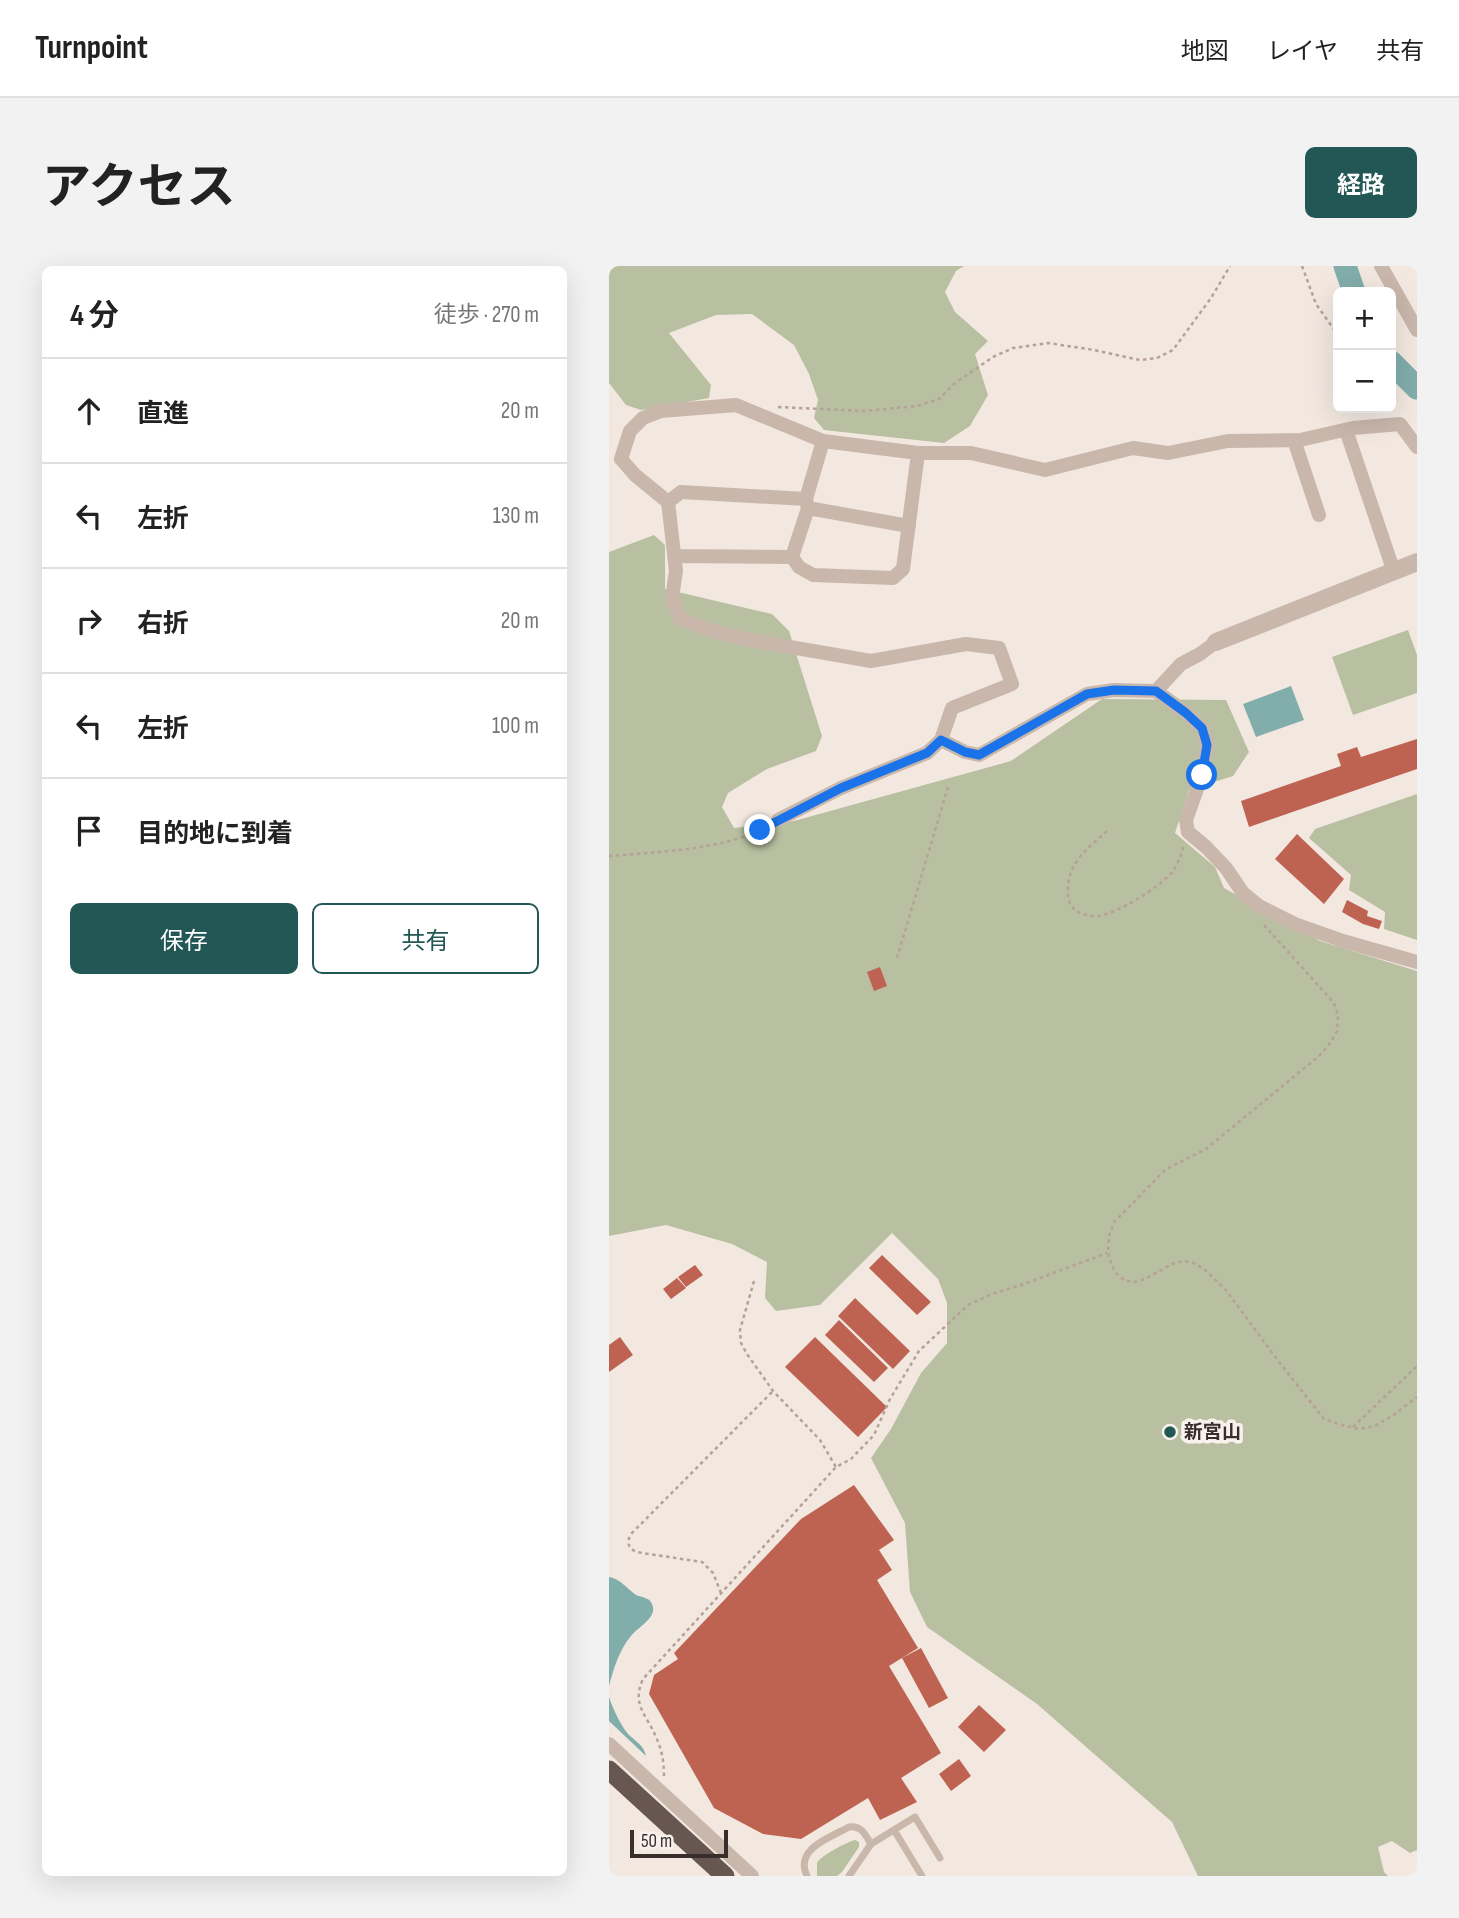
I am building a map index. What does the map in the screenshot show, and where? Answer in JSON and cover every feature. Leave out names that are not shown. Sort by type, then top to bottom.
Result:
[{"type":"highway","points":[[609,1770],[725,1876]]},
{"type":"highway","points":[[609,1780],[713,1876]]},
{"type":"street","points":[[1381,266],[1417,330]]},
{"type":"street","points":[[621,459],[631,431],[643,418],[661,411],[736,405],[823,441],[918,453],[971,453],[1045,470],[1133,448],[1168,453],[1228,441],[1294,440],[1346,430],[1400,424],[1417,447]]},
{"type":"street","points":[[1346,430],[1394,572]]},
{"type":"street","points":[[1294,440],[1319,514]]},
{"type":"street","points":[[792,557],[823,441]]},
{"type":"street","points":[[609,447],[635,475],[669,502],[676,571],[672,598],[680,619],[716,632],[750,640],[871,661],[966,644],[999,648],[1012,684],[952,708],[941,740],[927,753],[841,788],[778,820]]},
{"type":"street","points":[[792,557],[799,567],[813,575],[893,578],[903,569],[918,453]]},
{"type":"street","points":[[669,502],[681,492],[807,503],[909,526]]},
{"type":"street","points":[[674,556],[792,557]]},
{"type":"street","points":[[1156,691],[1181,664],[1216,642],[1417,562]]},
{"type":"street","points":[[941,740],[965,752],[979,755],[1087,694],[1114,690],[1156,691],[1202,728],[1207,745],[1202,775],[1187,820],[1188,832],[1226,868],[1243,893],[1259,906],[1295,923],[1343,941],[1417,962]]},
{"type":"street","points":[[609,1744],[752,1876]]},
{"type":"lane","points":[[849,1876],[871,1844],[915,1816],[940,1858]]},
{"type":"lane","points":[[807,1876],[803,1868],[806,1854],[849,1827],[859,1827],[871,1844]]},
{"type":"lane","points":[[894,1830],[922,1876]]},
{"type":"path","points":[[774,407],[864,411],[917,407],[939,399],[955,383],[993,357],[1013,348],[1048,343],[1140,360],[1157,358],[1173,349],[1211,298],[1230,266]]},
{"type":"path","points":[[1302,266],[1316,304],[1333,328]]},
{"type":"path","points":[[897,958],[948,787]]},
{"type":"path","points":[[609,856],[707,846],[760,830],[778,820]]},
{"type":"path","points":[[1107,831],[1089,847],[1069,874],[1068,899],[1081,913],[1096,916],[1118,910],[1163,880],[1179,862],[1188,832]]},
{"type":"path","points":[[1261,921],[1334,1003],[1338,1015],[1337,1031],[1319,1056],[1291,1080],[1206,1149],[1166,1169],[1145,1189],[1114,1222],[1109,1236],[1108,1253],[1112,1266],[1124,1280],[1134,1282],[1172,1264],[1194,1263],[1204,1269],[1225,1289],[1324,1419],[1359,1429],[1375,1426],[1417,1397]]},
{"type":"path","points":[[662,1794],[664,1778],[661,1750],[639,1705],[639,1688],[643,1679],[836,1467],[851,1459],[874,1435],[890,1399],[919,1351],[968,1305],[1108,1253]]},
{"type":"path","points":[[754,1281],[740,1330],[741,1342],[773,1391],[820,1440],[836,1467]]},
{"type":"path","points":[[1352,1427],[1417,1366]]},
{"type":"path","points":[[721,1594],[713,1573],[702,1562],[636,1552],[630,1549],[627,1543],[630,1535],[773,1391]]},
{"type":"green space","points":[[609,266],[964,266],[956,271],[945,292],[955,312],[988,341],[975,354],[988,395],[970,426],[944,443],[824,430],[814,418],[818,400],[809,374],[794,345],[752,314],[716,315],[669,333],[711,385],[709,398],[641,410],[626,405],[609,383]]},
{"type":"green space","points":[[654,535],[665,545],[665,589],[772,614],[789,631],[822,736],[816,751],[767,769],[728,793],[722,807],[734,828],[794,821],[1011,761],[1102,699],[1226,700],[1249,752],[1233,776],[1189,790],[1175,833],[1215,867],[1224,888],[1320,941],[1417,971],[1417,1850],[1410,1853],[1392,1841],[1378,1847],[1384,1872],[1388,1876],[1198,1876],[1172,1822],[1037,1704],[927,1627],[910,1592],[905,1523],[871,1458],[891,1429],[921,1373],[947,1343],[947,1303],[938,1279],[892,1233],[820,1305],[776,1311],[765,1298],[767,1262],[732,1244],[666,1225],[609,1236],[609,552]]},
{"type":"green space","points":[[1408,630],[1417,655],[1417,693],[1353,715],[1332,657]]},
{"type":"green space","points":[[1417,794],[1417,940],[1384,929],[1385,912],[1349,890],[1351,875],[1309,838],[1315,829]]},
{"type":"green space","points":[[855,1840],[859,1842],[859,1847],[842,1872],[837,1876],[817,1876],[819,1860]]},
{"type":"water","points":[[1291,686],[1304,720],[1256,737],[1243,704]]},
{"type":"water","points":[[609,1577],[636,1595],[649,1600],[653,1611],[623,1647],[609,1686]]},
{"type":"water","points":[[609,1697],[622,1726],[641,1746],[646,1756],[609,1721]]},
{"type":"building","points":[[1417,739],[1417,769],[1249,827],[1241,801],[1341,766],[1337,754],[1357,747],[1361,757]]},
{"type":"building","points":[[1297,834],[1344,879],[1324,904],[1275,859]]},
{"type":"building","points":[[1347,900],[1368,911],[1367,916],[1382,921],[1379,929],[1363,924],[1342,912]]},
{"type":"building","points":[[880,967],[887,986],[874,991],[867,972]]},
{"type":"building","points":[[882,1255],[931,1302],[917,1315],[869,1268]]},
{"type":"building","points":[[695,1265],[703,1275],[686,1287],[678,1277]]},
{"type":"building","points":[[677,1278],[686,1288],[671,1299],[663,1289]]},
{"type":"building","points":[[855,1298],[910,1351],[893,1369],[838,1316]]},
{"type":"building","points":[[839,1320],[888,1368],[874,1382],[825,1335]]},
{"type":"building","points":[[620,1337],[633,1355],[609,1372],[609,1345]]},
{"type":"building","points":[[815,1337],[887,1407],[858,1437],[785,1367]]},
{"type":"building","points":[[854,1485],[894,1540],[879,1550],[892,1570],[877,1580],[918,1648],[889,1666],[941,1753],[901,1778],[917,1802],[880,1820],[868,1798],[801,1839],[763,1834],[714,1808],[649,1694],[654,1675],[678,1659],[674,1653],[801,1519]]},
{"type":"building","points":[[921,1648],[948,1698],[929,1708],[902,1658]]},
{"type":"building","points":[[979,1705],[1006,1730],[984,1752],[958,1727]]},
{"type":"building","points":[[959,1759],[971,1776],[951,1791],[939,1774]]},
{"type":"waterway","points":[[1345,266],[1352,287]]},
{"type":"waterway","points":[[1396,367],[1417,388]]},
{"type":"place","name":"新宮山","points":[[1170,1432]]},
{"type":"route","points":[[760,830],[841,788],[927,753],[941,740],[965,752],[979,755],[1087,694],[1114,690],[1156,691],[1202,728],[1207,745],[1202,775]]}]
